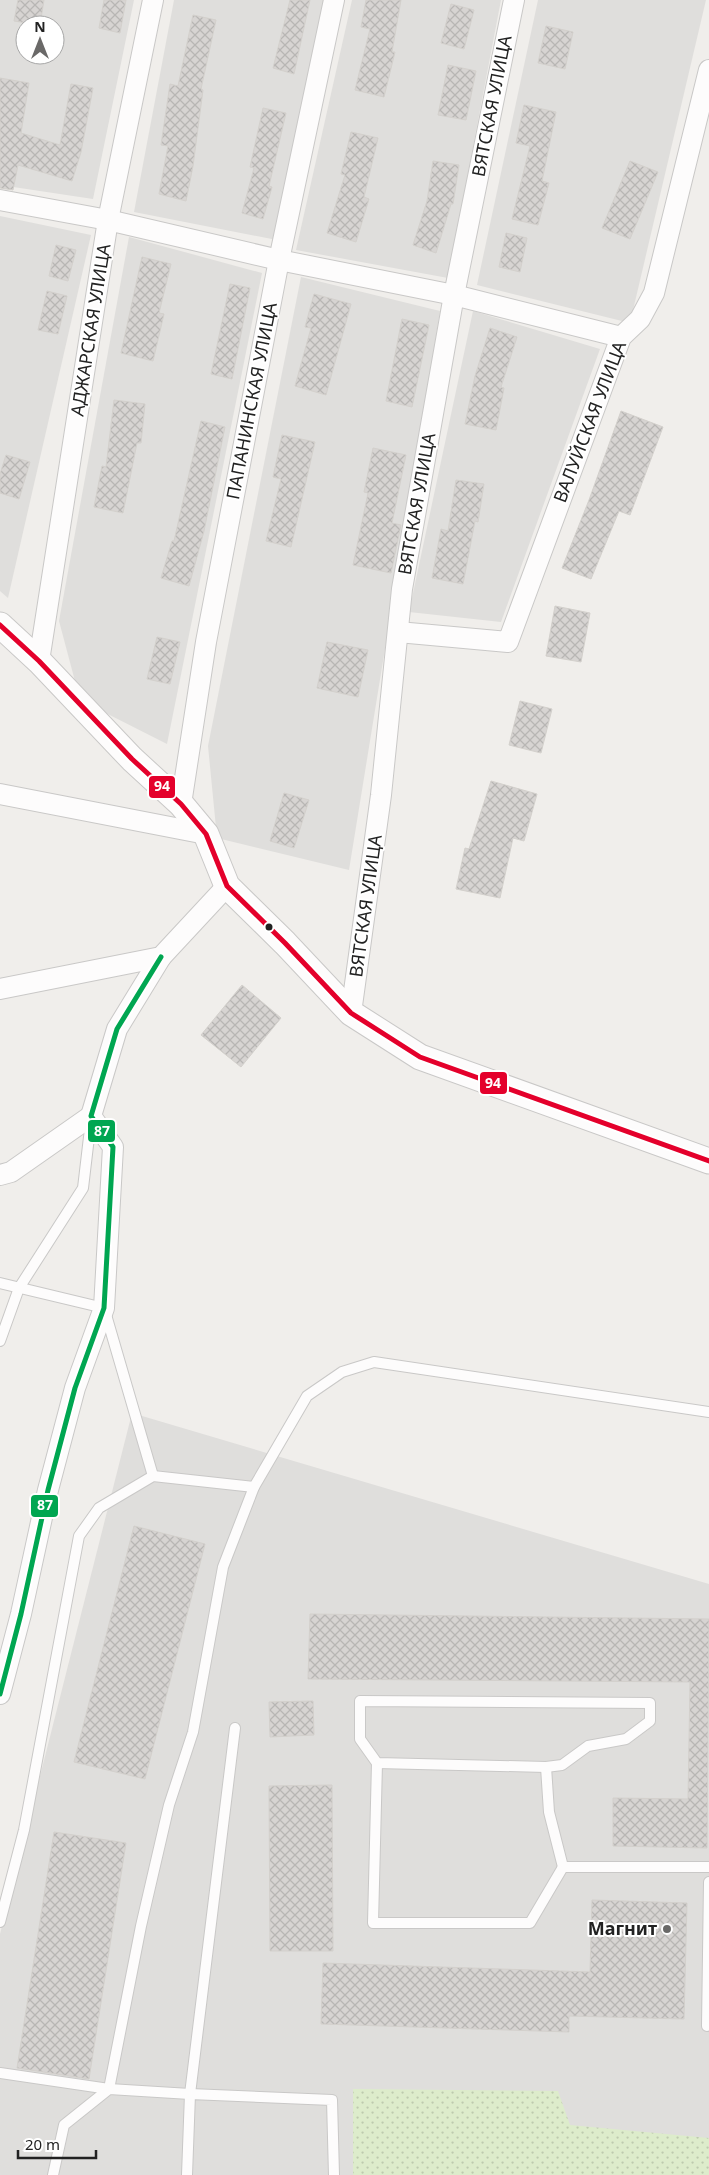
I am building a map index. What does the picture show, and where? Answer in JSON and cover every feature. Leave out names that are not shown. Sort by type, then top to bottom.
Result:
[{"type":"street","name":"АДЖАРСКАЯ УЛИЦА","points":[[39,661],[108,220],[153,0]]},
{"type":"street","name":"ПАПАНИНСКАЯ УЛИЦА","points":[[181,804],[206,642],[279,260],[334,0]]},
{"type":"street","name":"ВЯТСКАЯ УЛИЦА","points":[[351,1013],[381,796],[402,589],[454,295],[514,0]]},
{"type":"street","name":"ВАЛУЙСКАЯ УЛИЦА","points":[[398,632],[508,642],[621,337],[640,319],[654,293],[709,70]]},
{"type":"street","points":[[0,200],[108,220],[279,260],[454,295],[621,337]]},
{"type":"street","points":[[0,625],[39,661],[132,759],[181,804],[206,834],[227,886],[351,1013],[420,1057],[709,1161]]},
{"type":"street","points":[[0,794],[206,834]]},
{"type":"street","points":[[0,1174],[11,1172],[92,1116],[117,1028],[161,957],[227,886]]},
{"type":"street","points":[[0,989],[161,957]]},
{"type":"street","points":[[0,1694],[21,1614],[48,1490],[75,1388],[104,1308],[113,1147],[92,1116]]},
{"type":"lane","points":[[0,1341],[19,1288],[83,1188],[92,1116]]},
{"type":"lane","points":[[0,1283],[104,1308],[153,1476]]},
{"type":"lane","points":[[53,2175],[64,2125],[109,2089],[141,1926],[167,1814],[193,1732],[223,1567],[254,1487],[306,1396],[342,1372],[374,1362],[709,1412]]},
{"type":"lane","points":[[0,1922],[24,1830],[79,1536],[99,1508],[153,1476],[254,1487]]},
{"type":"lane","points":[[378,1763],[546,1767],[562,1765],[588,1746],[626,1739],[650,1721],[650,1703],[360,1701],[360,1739],[378,1763],[373,1923],[530,1923],[564,1867],[549,1812],[546,1767]]},
{"type":"lane","points":[[187,2175],[190,2094],[235,1728]]},
{"type":"lane","points":[[564,1867],[709,1867]]},
{"type":"lane","points":[[707,2026],[709,1882]]},
{"type":"lane","points":[[0,2073],[109,2089],[332,2100],[334,2175]]},
{"type":"shaded area","points":[[0,0],[134,0],[93,199],[0,185]]},
{"type":"shaded area","points":[[174,0],[326,0],[277,240],[134,212]]},
{"type":"shaded area","points":[[352,0],[501,0],[448,278],[296,250]]},
{"type":"shaded area","points":[[538,0],[706,0],[630,323],[477,285]]},
{"type":"shaded area","points":[[0,216],[91,235],[8,598],[0,591]]},
{"type":"shaded area","points":[[129,237],[262,273],[167,744],[80,700],[59,621]]},
{"type":"shaded area","points":[[301,277],[440,311],[349,870],[217,838],[208,746]]},
{"type":"shaded area","points":[[473,311],[600,349],[501,622],[409,612]]},
{"type":"shaded area","points":[[132,1413],[709,1584],[709,2175],[0,2175],[0,1934]]},
{"type":"green space","points":[[353,2089],[558,2091],[570,2125],[709,2138],[709,2175],[353,2175]]},
{"type":"building","points":[[18,0],[44,0],[42,15],[15,15]]},
{"type":"building","points":[[104,0],[126,0],[120,33],[99,28]]},
{"type":"building","points":[[290,0],[310,0],[294,74],[273,68]]},
{"type":"building","points":[[366,0],[401,0],[392,52],[395,52],[384,97],[355,90],[370,29],[361,27]]},
{"type":"building","points":[[451,4],[474,10],[464,49],[441,43]]},
{"type":"building","points":[[193,15],[216,20],[201,89],[203,90],[193,166],[186,201],[159,194],[168,146],[161,145],[170,84],[178,86]]},
{"type":"building","points":[[546,26],[573,32],[565,69],[538,63]]},
{"type":"building","points":[[448,65],[476,71],[466,120],[438,115]]},
{"type":"building","points":[[0,78],[29,83],[21,133],[60,145],[71,84],[93,88],[81,152],[72,181],[18,165],[13,190],[0,188]]},
{"type":"building","points":[[524,105],[556,112],[542,181],[549,183],[538,225],[512,219],[530,146],[516,143]]},
{"type":"building","points":[[263,108],[286,113],[269,186],[272,187],[263,219],[242,213],[254,168],[250,167]]},
{"type":"building","points":[[351,132],[378,138],[364,197],[369,199],[356,242],[327,233],[345,175],[341,174]]},
{"type":"building","points":[[433,161],[459,165],[453,204],[451,204],[436,253],[413,245],[427,201]]},
{"type":"building","points":[[630,161],[658,172],[630,239],[602,228]]},
{"type":"building","points":[[506,233],[527,238],[520,272],[499,267]]},
{"type":"building","points":[[56,245],[76,250],[68,281],[49,276]]},
{"type":"building","points":[[142,257],[171,264],[159,313],[164,314],[153,361],[121,353]]},
{"type":"building","points":[[230,284],[250,288],[232,379],[211,374]]},
{"type":"building","points":[[47,291],[67,296],[58,334],[38,330]]},
{"type":"building","points":[[314,294],[351,304],[326,395],[295,386],[311,328],[305,327]]},
{"type":"building","points":[[402,319],[429,325],[412,407],[386,401]]},
{"type":"building","points":[[490,328],[517,337],[501,387],[504,388],[496,430],[465,424],[475,376]]},
{"type":"building","points":[[114,400],[145,404],[141,443],[137,443],[123,513],[94,507],[102,466],[106,467]]},
{"type":"building","points":[[621,411],[663,427],[630,515],[619,511],[591,579],[562,568]]},
{"type":"building","points":[[201,421],[225,427],[204,531],[189,586],[161,578],[172,541],[174,541]]},
{"type":"building","points":[[282,435],[315,442],[291,547],[266,541],[281,479],[273,477]]},
{"type":"building","points":[[373,448],[406,455],[392,523],[401,525],[391,573],[353,565],[368,493],[364,492]]},
{"type":"building","points":[[6,455],[30,462],[19,499],[0,493],[0,474]]},
{"type":"building","points":[[456,480],[484,484],[478,522],[475,521],[463,584],[432,578],[441,529],[448,531]]},
{"type":"building","points":[[555,606],[590,613],[581,662],[546,656]]},
{"type":"building","points":[[157,637],[180,642],[170,684],[147,679]]},
{"type":"building","points":[[327,642],[368,650],[358,697],[317,688]]},
{"type":"building","points":[[520,701],[552,709],[541,753],[509,745]]},
{"type":"building","points":[[491,781],[537,794],[524,841],[513,838],[500,898],[456,889],[465,848],[469,849]]},
{"type":"building","points":[[284,793],[309,800],[294,848],[270,841]]},
{"type":"building","points":[[242,985],[281,1018],[241,1067],[201,1035]]},
{"type":"building","points":[[134,1526],[205,1544],[145,1779],[74,1762]]},
{"type":"building","points":[[310,1614],[709,1619],[707,1848],[613,1846],[613,1798],[688,1799],[690,1682],[308,1679]]},
{"type":"building","points":[[313,1701],[314,1735],[270,1737],[269,1702]]},
{"type":"building","points":[[332,1785],[333,1951],[270,1951],[269,1786]]},
{"type":"building","points":[[54,1832],[126,1843],[89,2079],[17,2068]]},
{"type":"building","points":[[592,1900],[687,1903],[684,2019],[569,2016],[569,2032],[321,2024],[323,1963],[590,1972]]},
{"type":"transit line","name":"94","points":[[0,625],[39,661],[132,759],[181,804],[206,834],[227,886],[285,943],[351,1013],[420,1057],[709,1161]]},
{"type":"transit line","name":"87","points":[[0,1694],[21,1614],[48,1490],[75,1388],[104,1308],[113,1147],[91,1116],[117,1029],[161,957]]},
{"type":"place","name":"Магнит","points":[[667,1929]]}]
